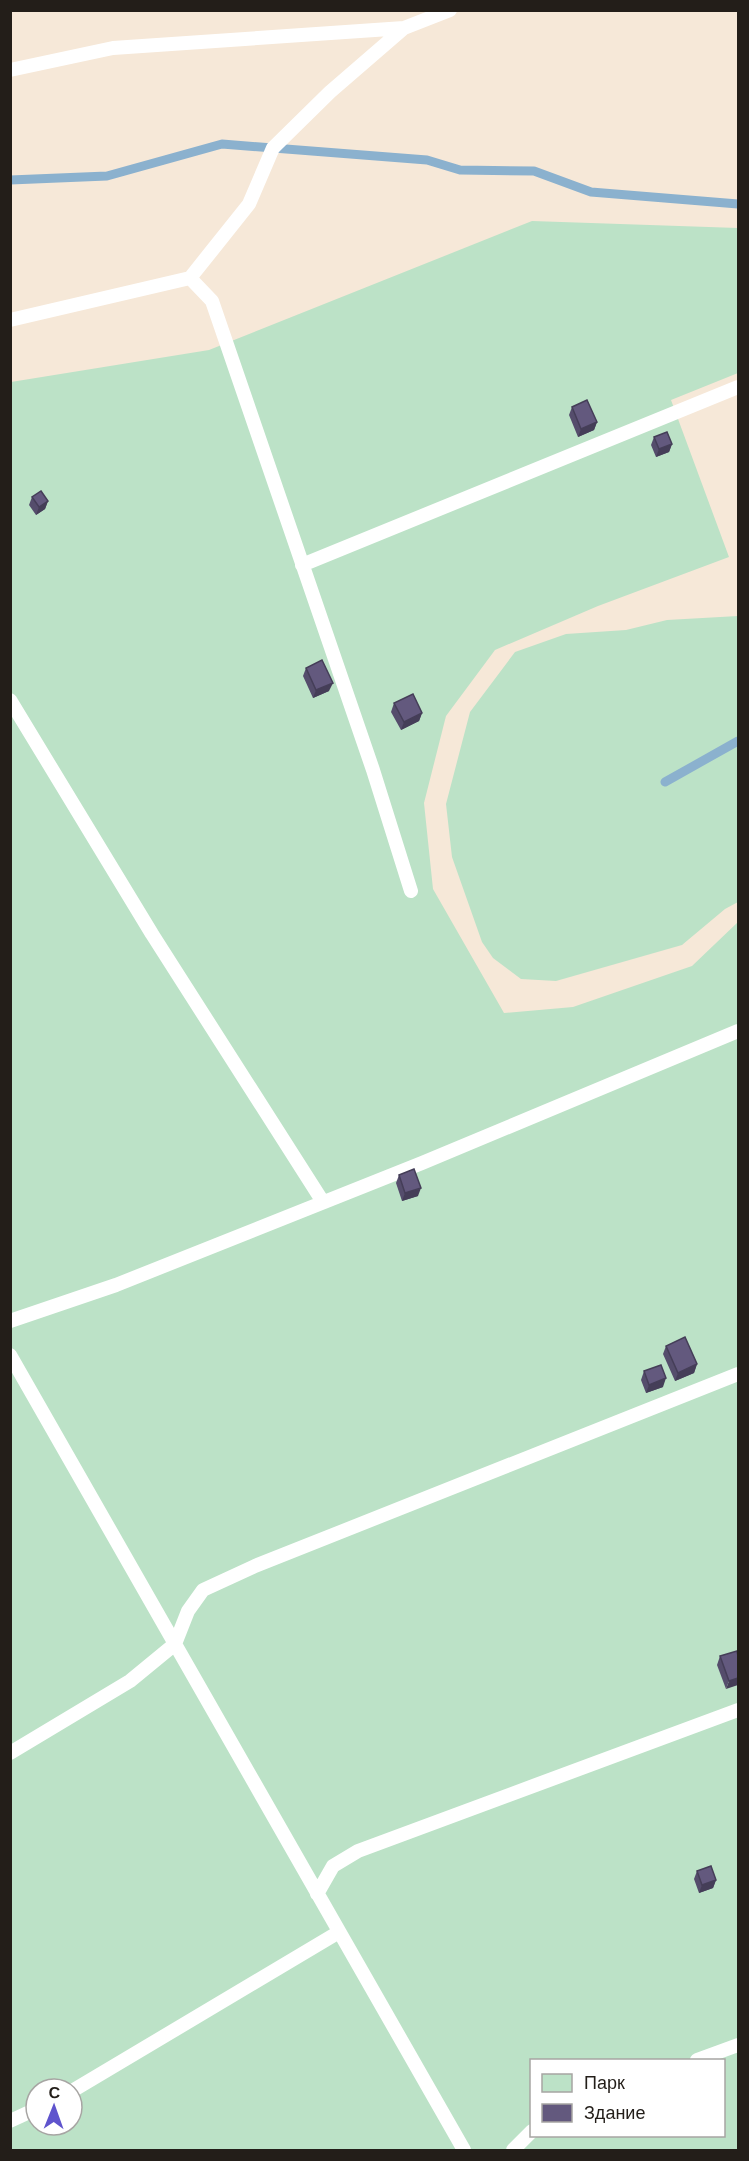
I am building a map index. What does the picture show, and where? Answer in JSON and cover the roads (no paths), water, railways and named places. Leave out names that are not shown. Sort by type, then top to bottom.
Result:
[{"type":"lane","points":[[10,70],[113,48],[404,28],[450,10]]},
{"type":"lane","points":[[10,320],[190,278],[249,204],[273,148],[330,92],[404,28]]},
{"type":"lane","points":[[190,278],[212,301],[373,770],[411,891]]},
{"type":"lane","points":[[302,565],[738,387]]},
{"type":"lane","points":[[10,700],[152,933],[323,1202]]},
{"type":"lane","points":[[10,1321],[116,1285],[738,1031]]},
{"type":"lane","points":[[10,1355],[464,2151]]},
{"type":"lane","points":[[10,1753],[130,1681],[175,1644],[188,1611],[203,1590],[255,1566],[738,1374]]},
{"type":"lane","points":[[317,1894],[333,1866],[358,1851],[738,1710]]},
{"type":"lane","points":[[84,2084],[339,1932]]},
{"type":"lane","points":[[703,2059],[738,2045]]},
{"type":"lane","points":[[10,2121],[24,2115]]},
{"type":"lane","points":[[513,2151],[530,2132]]},
{"type":"waterway","points":[[10,180],[107,176],[222,144],[427,160],[460,170],[534,171],[591,192],[738,204]]},
{"type":"waterway","points":[[665,782],[738,741]]}]
